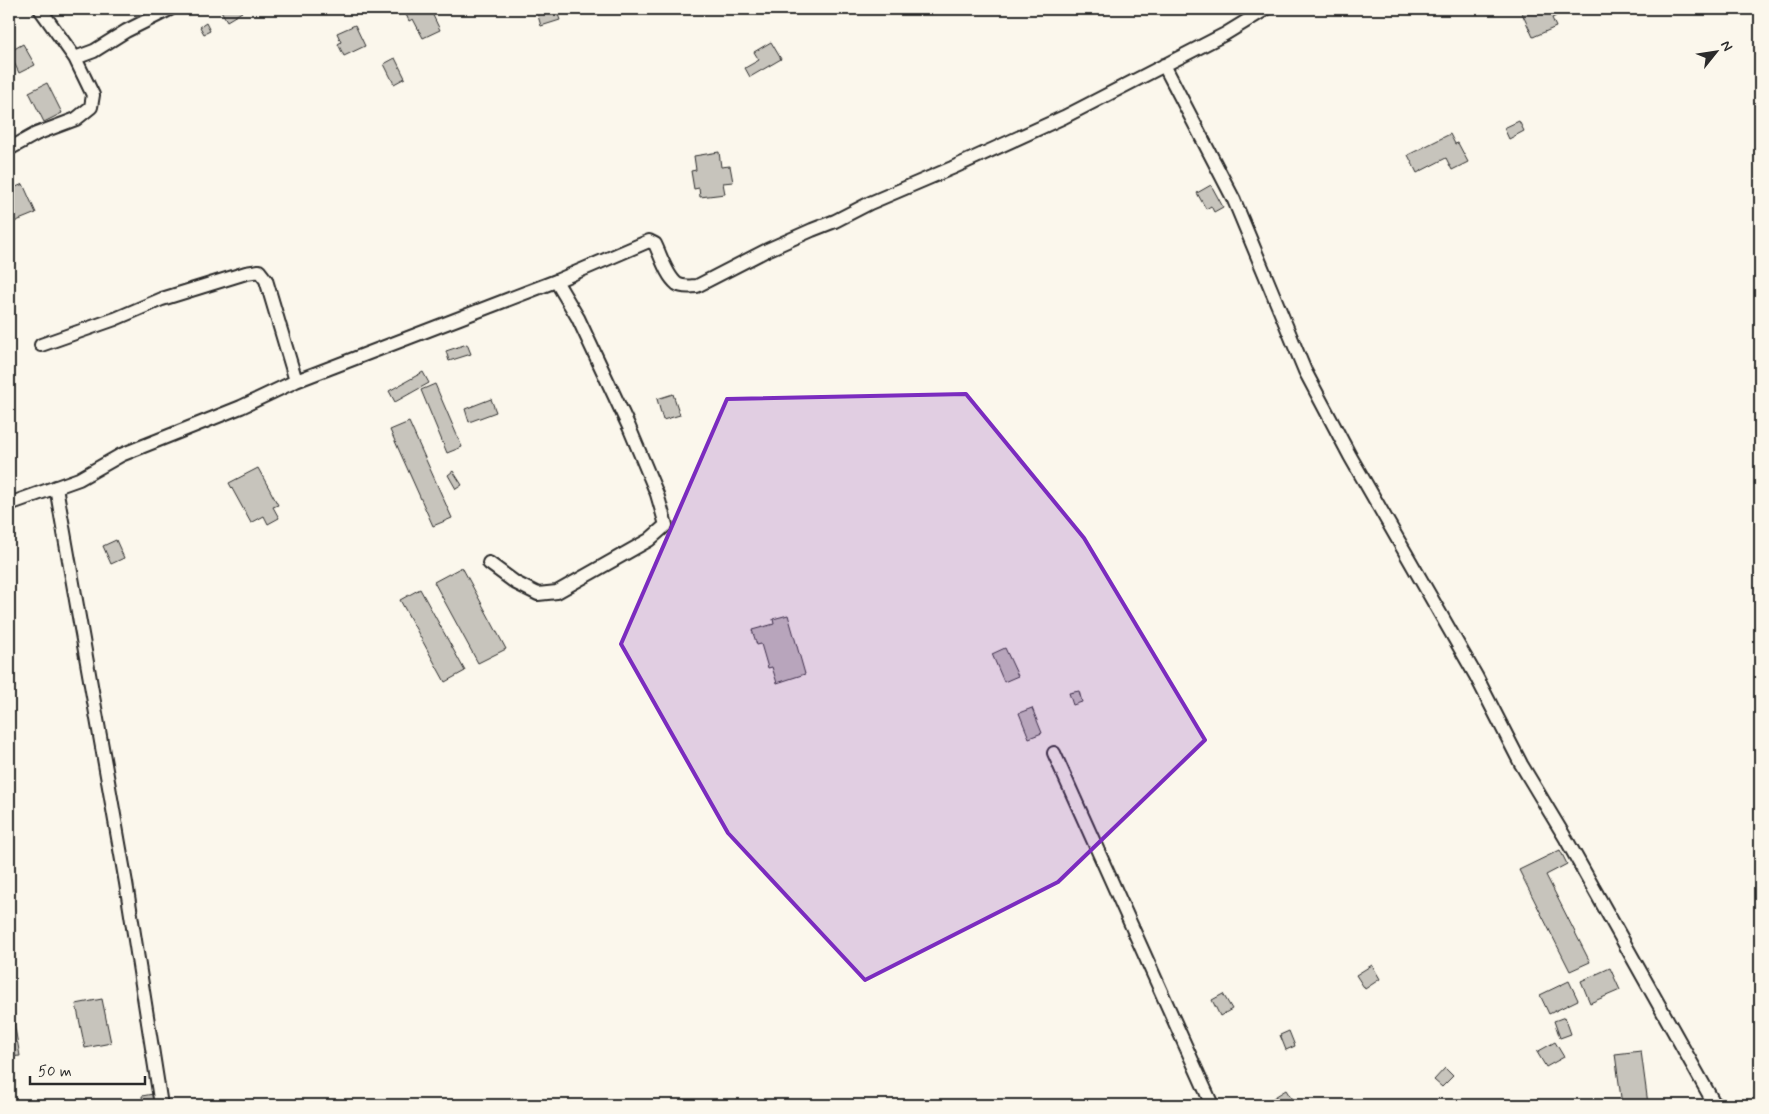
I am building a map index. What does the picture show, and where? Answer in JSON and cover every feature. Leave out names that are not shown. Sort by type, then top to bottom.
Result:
[{"type":"street","points":[[9,149],[36,134],[76,119],[91,107],[93,95],[75,58],[40,9]]},
{"type":"street","points":[[75,58],[94,51],[126,31],[170,9]]},
{"type":"street","points":[[9,504],[80,479],[121,454],[241,407],[296,381],[556,281],[649,241],[655,244],[669,274],[677,284],[686,287],[697,286],[767,250],[835,222],[870,203],[1064,118],[1225,34],[1266,9]]},
{"type":"street","points":[[1164,65],[1234,200],[1305,371],[1350,456],[1476,676],[1521,764],[1566,840],[1714,1105]]},
{"type":"street","points":[[41,346],[115,319],[162,299],[246,273],[259,271],[266,280],[296,381]]},
{"type":"street","points":[[490,563],[516,583],[538,594],[557,592],[648,540],[666,525],[657,494],[629,427],[578,318],[556,281]]},
{"type":"street","points":[[56,488],[126,883],[162,1105]]},
{"type":"street","points":[[1054,753],[1212,1105]]},
{"type":"highlighted area","points":[[966,394],[1084,538],[1205,740],[1058,882],[865,980],[728,833],[621,644],[727,399]]},
{"type":"building","points":[[220,9],[240,9],[242,12],[227,21]]},
{"type":"building","points":[[430,9],[440,30],[423,38],[413,19],[409,21],[404,10]]},
{"type":"building","points":[[536,9],[556,9],[560,20],[541,26]]},
{"type":"building","points":[[1520,9],[1553,9],[1556,16],[1552,18],[1556,27],[1533,37]]},
{"type":"building","points":[[206,23],[210,31],[204,34],[200,27]]},
{"type":"building","points":[[355,25],[365,46],[344,56],[338,44],[341,42],[337,33]]},
{"type":"building","points":[[771,42],[781,59],[750,77],[745,68],[759,60],[754,52]]},
{"type":"building","points":[[23,44],[35,65],[19,73],[9,52]]},
{"type":"building","points":[[395,58],[405,78],[394,84],[384,64]]},
{"type":"building","points":[[47,83],[62,113],[44,122],[29,92]]},
{"type":"building","points":[[1519,121],[1524,131],[1509,139],[1504,128]]},
{"type":"building","points":[[1450,134],[1455,144],[1458,143],[1468,162],[1452,170],[1446,158],[1417,173],[1408,155]]},
{"type":"building","points":[[719,152],[721,167],[730,166],[733,182],[723,183],[725,194],[700,197],[699,188],[694,189],[691,171],[696,170],[694,156]]},
{"type":"building","points":[[23,184],[36,213],[9,224],[9,190]]},
{"type":"building","points":[[1211,185],[1223,207],[1214,212],[1211,206],[1206,209],[1197,193]]},
{"type":"building","points":[[467,344],[471,354],[449,361],[446,351]]},
{"type":"building","points":[[423,372],[429,383],[395,402],[389,391]]},
{"type":"building","points":[[435,384],[462,447],[447,453],[421,390]]},
{"type":"building","points":[[673,394],[680,415],[663,420],[657,399]]},
{"type":"building","points":[[491,399],[496,412],[469,422],[465,409]]},
{"type":"building","points":[[409,422],[452,518],[433,526],[390,430]]},
{"type":"building","points":[[258,468],[278,505],[273,507],[279,518],[268,524],[264,516],[251,523],[229,483]]},
{"type":"building","points":[[453,471],[462,485],[456,489],[448,475]]},
{"type":"building","points":[[116,540],[124,558],[111,564],[103,546]]},
{"type":"building","points":[[462,567],[506,649],[478,663],[434,582]]},
{"type":"building","points":[[420,589],[465,671],[445,682],[400,600]]},
{"type":"building","points":[[788,615],[805,674],[777,683],[772,667],[768,668],[761,644],[757,645],[752,630],[774,624],[773,619]]},
{"type":"building","points":[[1005,648],[1018,676],[1004,682],[992,654]]},
{"type":"building","points":[[1079,691],[1082,702],[1073,705],[1069,693]]},
{"type":"building","points":[[1032,708],[1042,733],[1029,738],[1019,713]]},
{"type":"building","points":[[1560,850],[1567,864],[1546,875],[1590,962],[1570,971],[1519,870]]},
{"type":"building","points":[[1372,965],[1380,979],[1365,989],[1356,975]]},
{"type":"building","points":[[1610,968],[1620,990],[1590,1003],[1581,981]]},
{"type":"building","points":[[1569,981],[1578,1000],[1549,1014],[1540,995]]},
{"type":"building","points":[[1223,994],[1232,1009],[1220,1016],[1212,1000]]},
{"type":"building","points":[[102,999],[111,1043],[85,1048],[76,1004]]},
{"type":"building","points":[[12,1011],[20,1056],[9,1057],[9,1012]]},
{"type":"building","points":[[1565,1017],[1571,1034],[1560,1038],[1554,1021]]},
{"type":"building","points":[[1289,1031],[1295,1046],[1286,1050],[1280,1035]]},
{"type":"building","points":[[1555,1042],[1564,1057],[1546,1067],[1537,1052]]},
{"type":"building","points":[[1641,1051],[1648,1104],[1622,1105],[1615,1054]]},
{"type":"building","points":[[1445,1068],[1453,1076],[1442,1087],[1434,1080]]},
{"type":"building","points":[[1286,1090],[1293,1101],[1286,1105],[1277,1105],[1273,1098]]},
{"type":"building","points":[[153,1094],[154,1105],[143,1105],[142,1096]]}]
